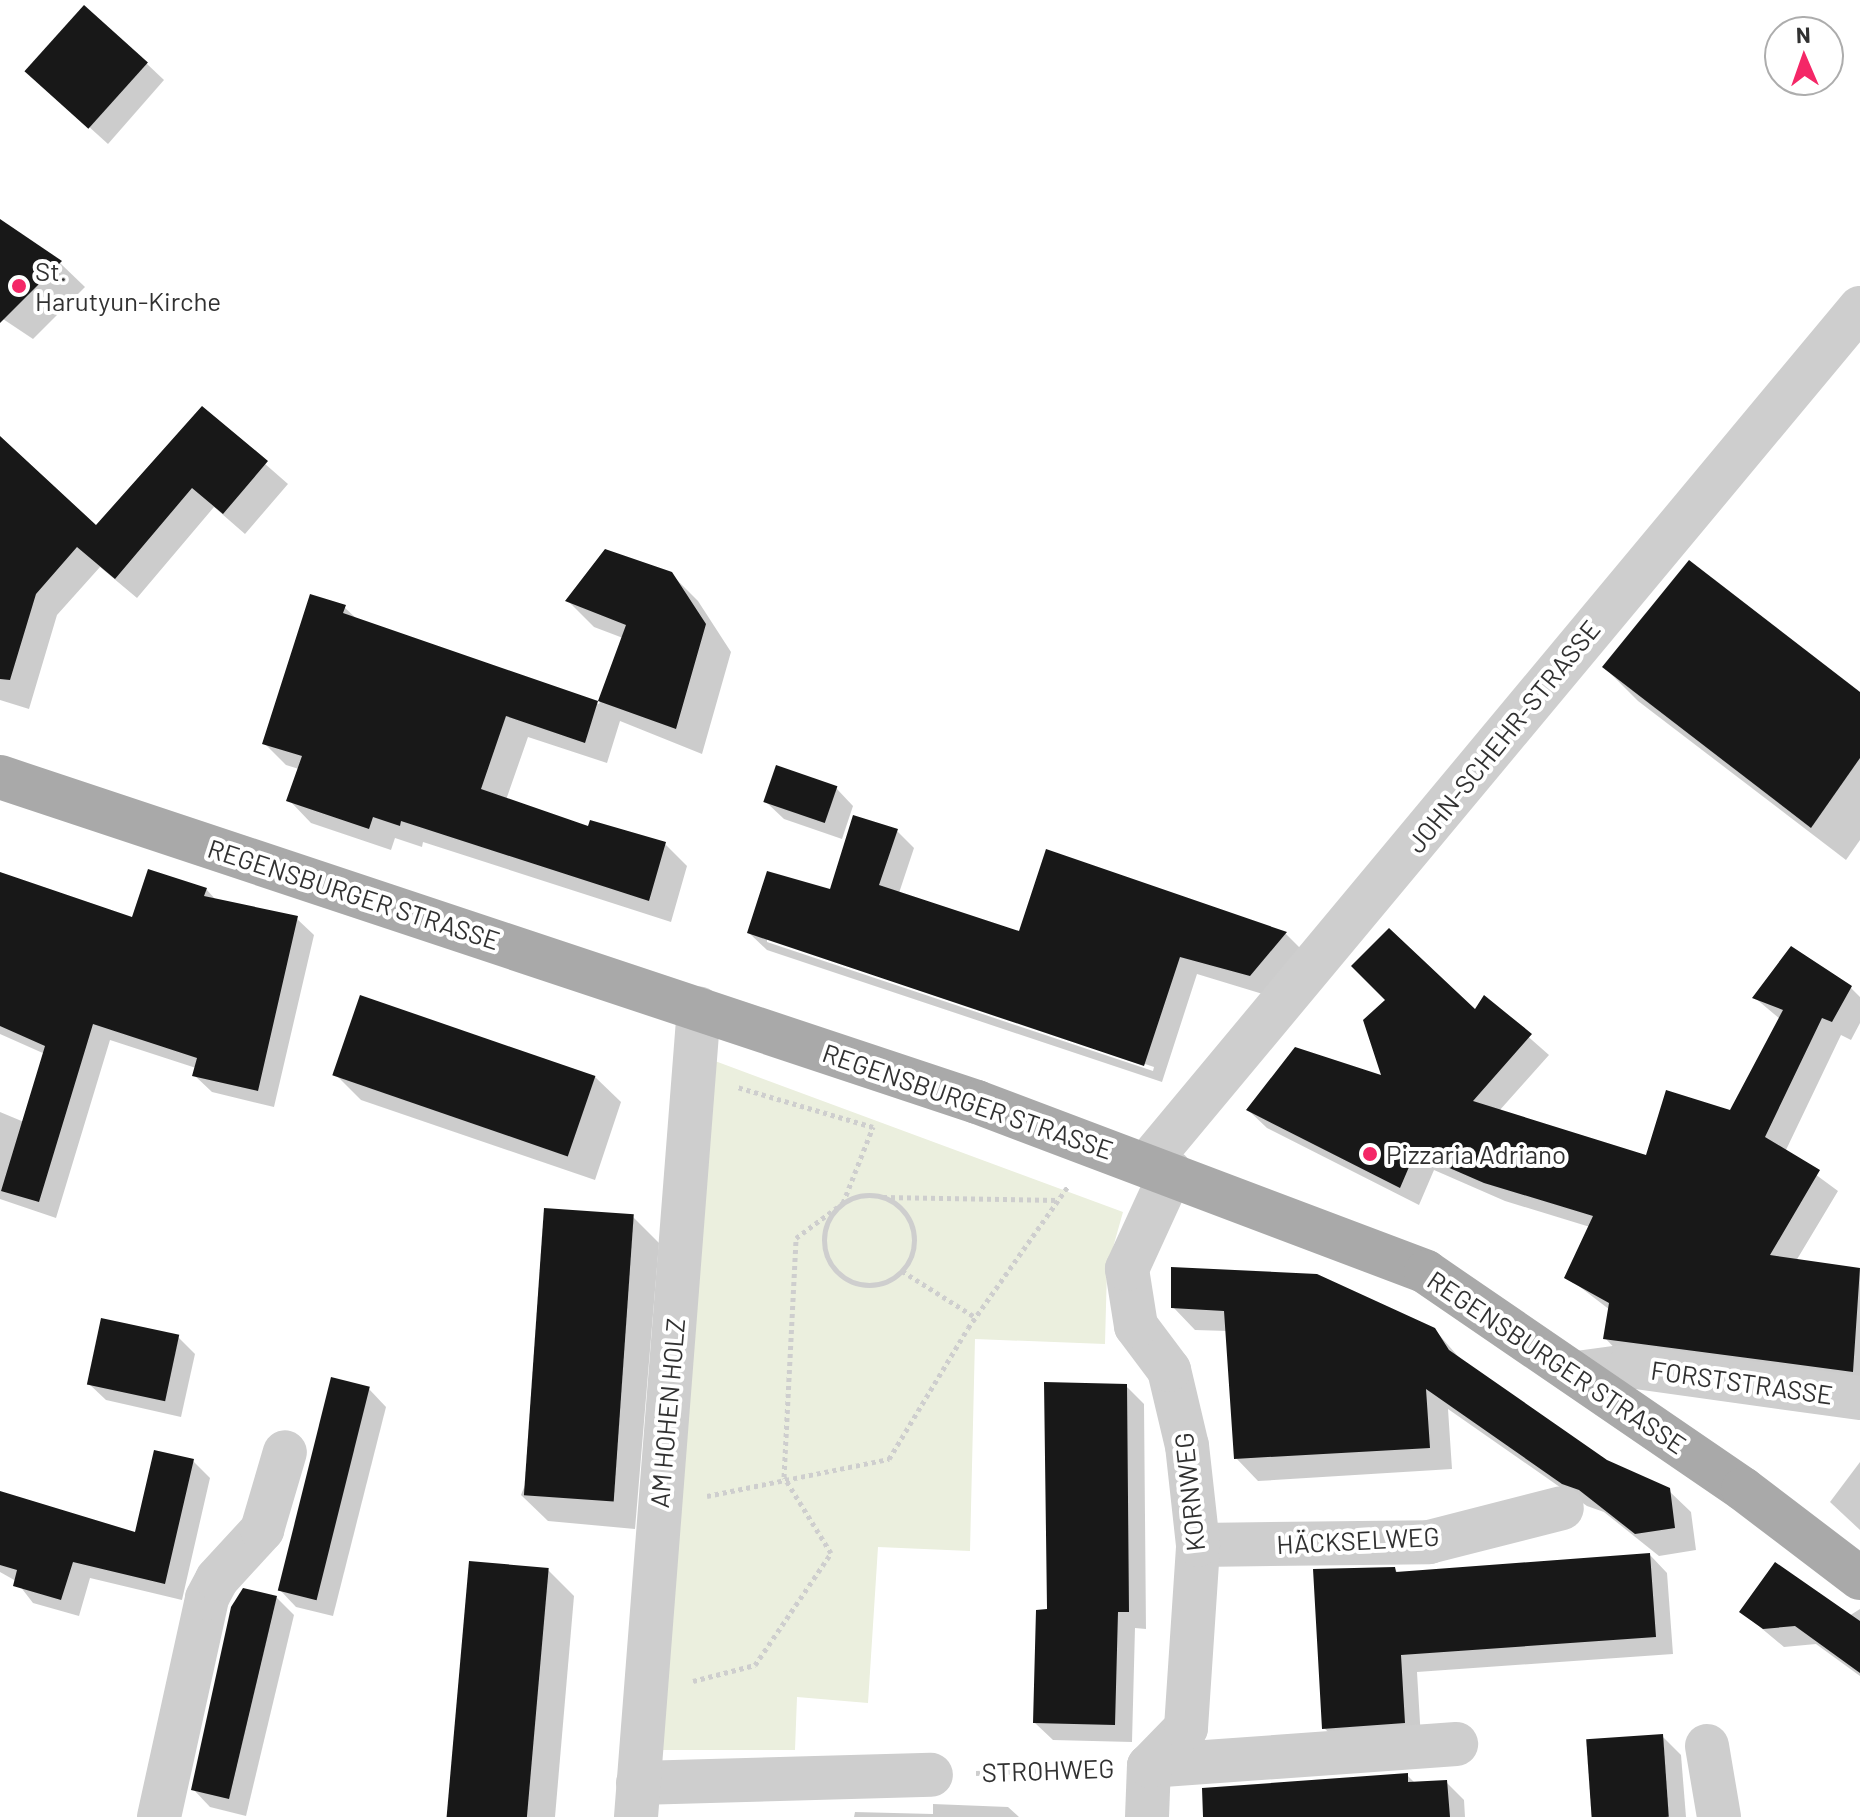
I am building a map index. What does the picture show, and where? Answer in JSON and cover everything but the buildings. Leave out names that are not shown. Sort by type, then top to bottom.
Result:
[{"type":"main road","name":"REGENSBURGER STRASSE","points":[[1,780],[699,1008],[1097,1145],[1426,1272],[1577,1373],[1860,1578]]},
{"type":"street","name":"JOHN-SCHEHR-STRASSE","points":[[1159,1168],[1860,308]]},
{"type":"street","name":"AM HOHEN HOLZ","points":[[637,1800],[699,1008]]},
{"type":"street","name":"KORNWEG","points":[[1149,1766],[1186,1728],[1198,1545],[1187,1446],[1169,1370],[1136,1326],[1127,1269],[1159,1168]]},
{"type":"street","name":"FORSTSTRASSE","points":[[1577,1373],[1629,1366],[1860,1398]]},
{"type":"street","points":[[159,1817],[207,1598],[217,1579],[262,1530],[285,1452]]},
{"type":"street","name":"HÄCKSELWEG","points":[[1198,1545],[1429,1542],[1562,1508]]},
{"type":"street","name":"STROHWEG","points":[[1149,1766],[1456,1744]]},
{"type":"street","points":[[1707,1746],[1719,1817]]},
{"type":"street","points":[[1147,1817],[1149,1766]]},
{"type":"street","points":[[637,1800],[931,1775]]},
{"type":"path","points":[[694,1075],[873,1127],[843,1203],[824,1232],[831,1266],[850,1282],[878,1285],[902,1271],[915,1238],[908,1217],[882,1197]]},
{"type":"path","points":[[660,1508],[784,1477],[889,1459],[975,1317],[1097,1145]]},
{"type":"path","points":[[646,1692],[755,1665],[831,1553],[784,1477],[796,1238],[843,1203],[867,1195],[1058,1200]]},
{"type":"path","points":[[902,1271],[975,1317]]},
{"type":"path","name":"STROHWEG","points":[[931,1775],[1149,1766]]},
{"type":"green space","points":[[715,1061],[1123,1212],[1107,1269],[1105,1344],[975,1339],[970,1551],[878,1547],[868,1703],[797,1697],[795,1750],[659,1750]]},
{"type":"place","name":"St. Harutyun-Kirche","points":[[19,286]]},
{"type":"place","name":"Pizzaria Adriano","points":[[1370,1154]]}]
